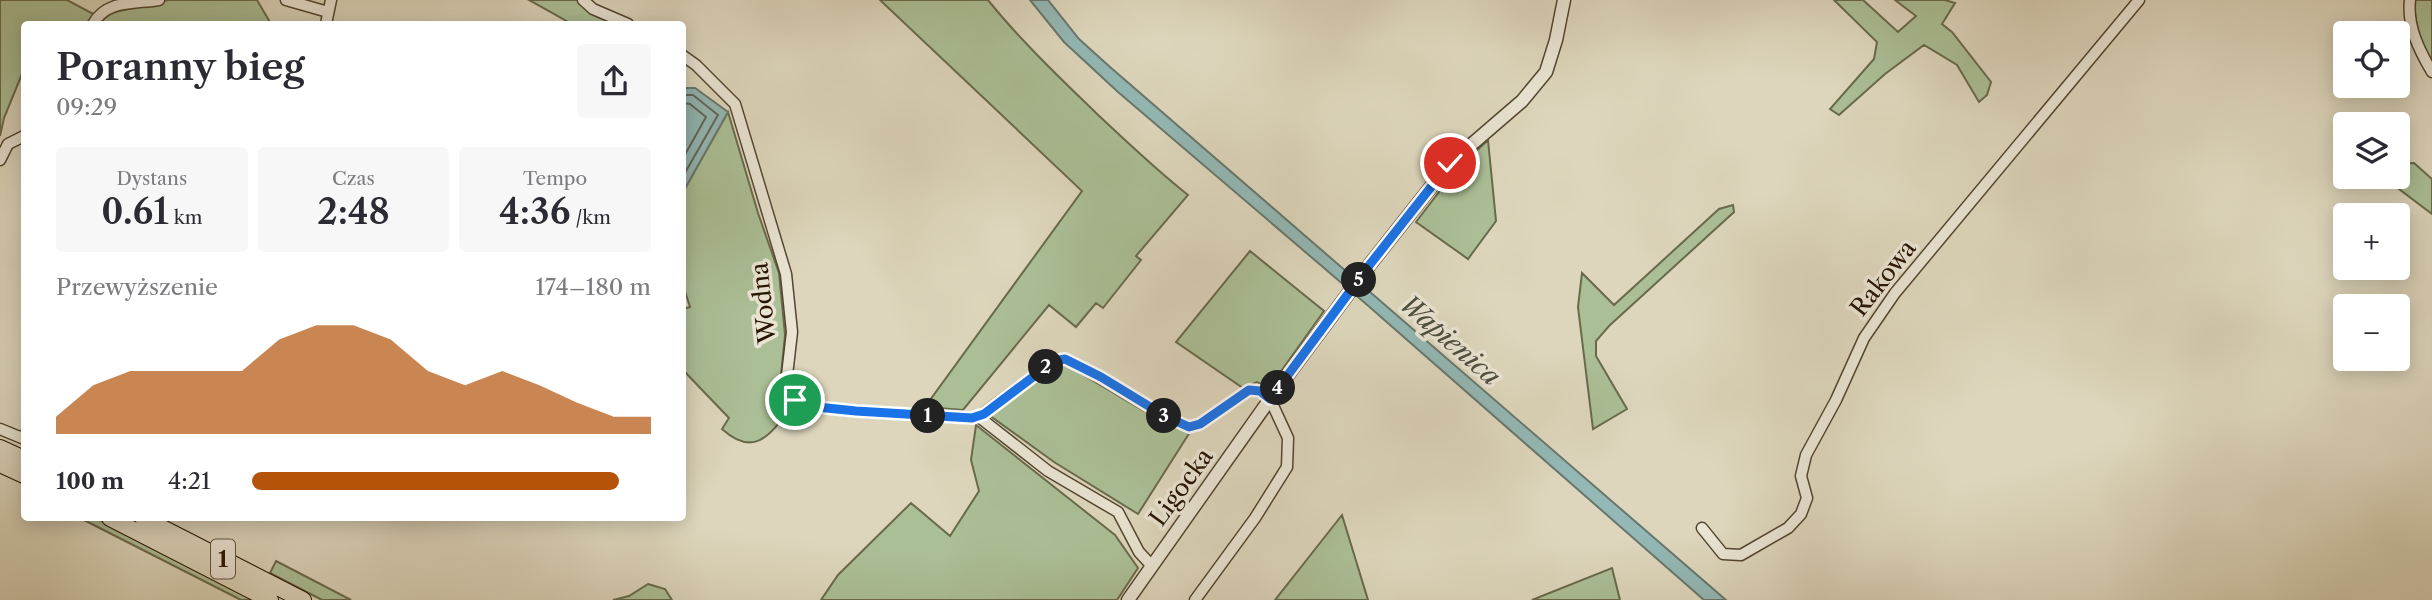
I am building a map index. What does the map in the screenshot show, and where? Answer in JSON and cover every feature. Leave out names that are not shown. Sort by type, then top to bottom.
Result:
[{"type":"main road","points":[[0,448],[21,458]]},
{"type":"main road","points":[[0,464],[21,474]]},
{"type":"main road","name":"1","points":[[116,521],[270,600]]},
{"type":"main road","name":"1","points":[[149,521],[303,600]]},
{"type":"street","points":[[95,21],[103,10],[113,4],[159,0]]},
{"type":"street","points":[[286,0],[328,12]]},
{"type":"street","points":[[326,21],[331,0]]},
{"type":"street","points":[[583,0],[593,9],[621,21]]},
{"type":"street","name":"Ligocka","points":[[1128,600],[1340,304],[1450,163],[1522,102],[1546,72],[1564,0]]},
{"type":"street","name":"Rakowa","points":[[1702,528],[1723,554],[1741,555],[1788,528],[1801,514],[1807,498],[1801,476],[1806,455],[1836,400],[1864,338],[1895,293],[2139,0]]},
{"type":"street","points":[[2410,0],[2411,26],[2421,55],[2432,72]]},
{"type":"street","name":"Wodna","points":[[686,58],[735,104],[786,274],[792,332],[786,384],[788,392],[795,400],[807,406],[972,418],[979,416]]},
{"type":"street","points":[[0,160],[8,144],[21,138]]},
{"type":"street","points":[[1151,565],[1139,552],[1118,512],[1048,471],[979,416],[1054,361],[1065,359],[1189,427],[1200,424],[1249,390],[1260,391],[1270,399],[1288,438],[1287,467],[1255,518],[1195,600]]},
{"type":"street","points":[[0,429],[21,435]]},
{"type":"green space","points":[[0,0],[67,0],[97,16],[168,0],[257,0],[269,21],[21,21],[21,76],[4,118],[0,136]]},
{"type":"green space","points":[[529,0],[577,0],[593,14],[608,21],[567,21]]},
{"type":"green space","points":[[880,0],[988,0],[1068,86],[1188,195],[1136,256],[1141,260],[1103,308],[1096,303],[1076,327],[1049,305],[963,410],[925,407],[1082,191]]},
{"type":"green space","points":[[1834,0],[1863,0],[1898,32],[1916,16],[1895,0],[1945,0],[1955,3],[1942,24],[1952,32],[1991,82],[1987,95],[1979,102],[1957,65],[1924,45],[1885,74],[1839,115],[1830,109],[1874,59],[1877,42]]},
{"type":"green space","points":[[2414,0],[2432,0],[2432,63],[2418,33]]},
{"type":"green space","points":[[728,112],[779,273],[785,335],[780,385],[781,395],[790,409],[760,440],[743,442],[722,429],[729,418],[686,373],[686,308],[690,307],[686,294],[686,187]]},
{"type":"green space","points":[[1488,140],[1496,221],[1468,259],[1416,222],[1456,170]]},
{"type":"green space","points":[[2410,163],[2414,163],[2432,179],[2432,214],[2399,189],[2410,189]]},
{"type":"green space","points":[[1733,205],[1734,212],[1596,341],[1596,356],[1627,409],[1593,429],[1578,307],[1582,273],[1614,305],[1719,209]]},
{"type":"green space","points":[[1250,251],[1324,311],[1269,388],[1257,382],[1243,388],[1176,342]]},
{"type":"green space","points":[[1066,365],[1141,409],[1190,432],[1138,514],[1054,462],[989,415],[1057,366]]},
{"type":"green space","points":[[976,425],[1115,535],[1138,568],[1117,600],[821,600],[838,575],[911,503],[950,536],[979,491],[971,460]]},
{"type":"green space","points":[[1342,515],[1368,600],[1275,600]]},
{"type":"green space","points":[[86,521],[102,521],[253,600],[241,600]]},
{"type":"green space","points":[[276,561],[351,600],[322,600],[270,573]]},
{"type":"green space","points":[[1612,568],[1620,600],[1532,600]]},
{"type":"green space","points":[[648,584],[665,589],[672,600],[613,600],[629,596]]},
{"type":"water","points":[[1030,0],[1048,0],[1079,39],[1110,67],[1726,600],[1704,600],[1365,303],[1118,92],[1064,42]]},
{"type":"water","points":[[686,88],[695,88],[728,112],[686,187]]},
{"type":"route","points":[[795,400],[807,406],[856,411],[972,418],[984,414],[1054,361],[1065,359],[1189,427],[1200,424],[1249,390],[1260,391],[1270,399],[1371,263],[1450,163]]},
{"type":"water label","name":"Wapienica","points":[[1450,340]]}]
